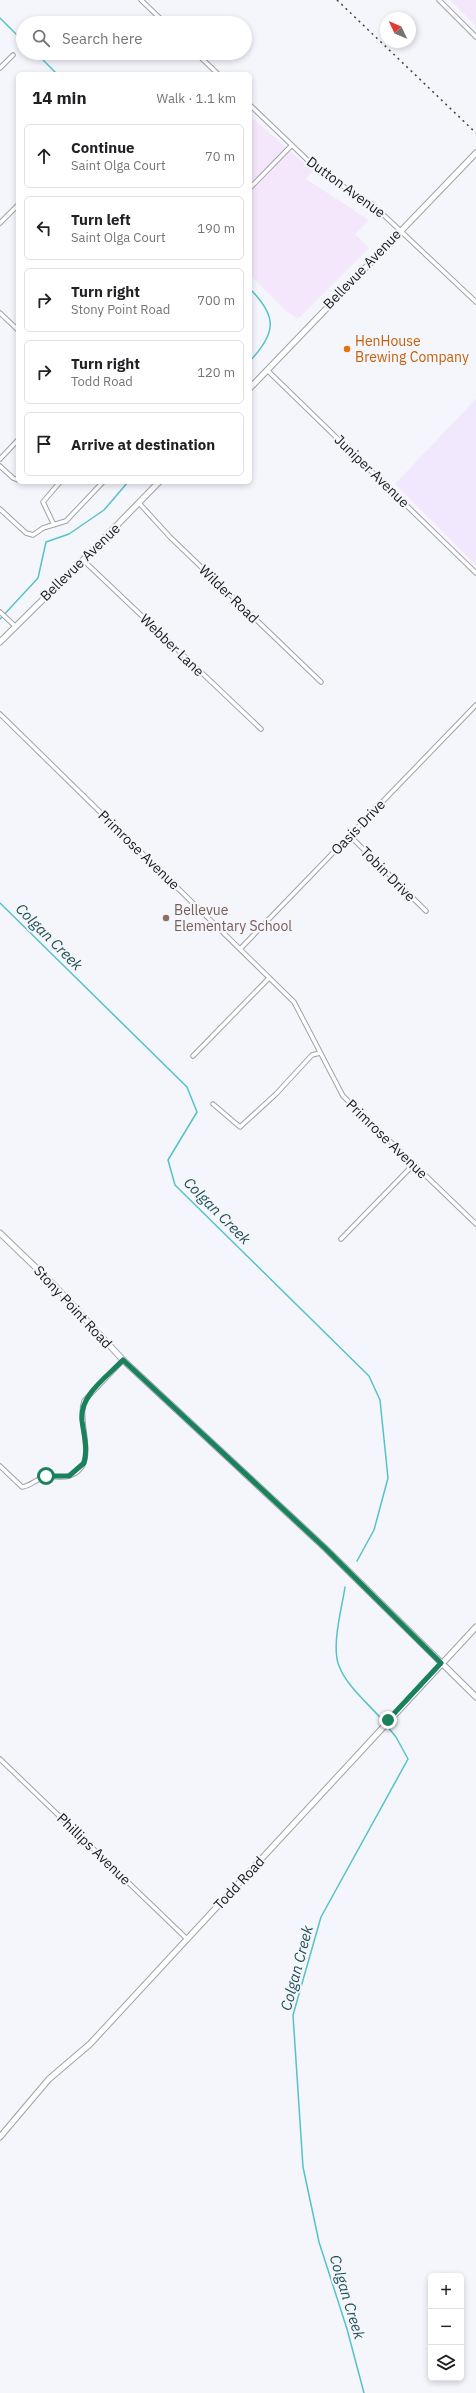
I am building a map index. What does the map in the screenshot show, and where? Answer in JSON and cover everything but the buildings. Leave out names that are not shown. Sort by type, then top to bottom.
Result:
[{"type":"main road","name":"Bellevue Avenue","points":[[252,386],[401,229],[476,153]]},
{"type":"main road","name":"Bellevue Avenue","points":[[0,642],[84,560],[157,484]]},
{"type":"main road","name":"Stony Point Road","points":[[0,1233],[55,1286],[123,1360],[325,1548],[476,1697]]},
{"type":"main road","name":"Todd Road","points":[[0,2137],[49,2079],[90,2044],[388,1720],[476,1627]]},
{"type":"street","points":[[142,0],[158,16]]},
{"type":"street","points":[[439,0],[476,37]]},
{"type":"street","points":[[0,68],[13,55]]},
{"type":"street","points":[[203,60],[216,72]]},
{"type":"street","name":"Dutton Avenue","points":[[252,107],[291,146],[320,172],[372,204],[401,229],[476,302]]},
{"type":"street","points":[[252,186],[291,146]]},
{"type":"street","points":[[0,223],[16,207]]},
{"type":"street","points":[[0,313],[16,328]]},
{"type":"street","name":"Juniper Avenue","points":[[267,370],[476,572]]},
{"type":"street","points":[[0,459],[16,442]]},
{"type":"street","points":[[0,466],[16,479]]},
{"type":"street","points":[[54,525],[43,502],[58,484]]},
{"type":"street","points":[[0,509],[28,534],[33,535],[43,528],[70,518],[101,484]]},
{"type":"street","name":"Wilder Road","points":[[139,503],[170,537],[321,682]]},
{"type":"street","name":"Webber Lane","points":[[84,560],[261,729]]},
{"type":"street","points":[[0,612],[15,626]]},
{"type":"street","name":"Oasis Drive","points":[[240,949],[476,705]]},
{"type":"street","name":"Primrose Avenue","points":[[0,714],[294,1002],[343,1096],[476,1224]]},
{"type":"street","name":"Tobin Drive","points":[[350,836],[426,911]]},
{"type":"street","points":[[193,1056],[269,978]]},
{"type":"street","points":[[214,1104],[240,1127],[271,1099],[312,1055],[320,1053]]},
{"type":"street","points":[[341,1239],[414,1164]]},
{"type":"street","points":[[0,1466],[22,1487],[27,1487],[46,1476],[69,1476],[80,1469],[86,1456],[82,1419],[82,1408],[84,1401],[123,1360]]},
{"type":"street","name":"Phillips Avenue","points":[[0,1759],[187,1939]]},
{"type":"shaded area","points":[[450,0],[476,0],[476,26]]},
{"type":"shaded area","points":[[252,118],[313,171],[306,179],[369,220],[355,234],[369,248],[298,319],[287,312],[252,277]]},
{"type":"shaded area","points":[[476,399],[476,565],[395,484]]},
{"type":"waterway","name":"Colgan Creek","points":[[0,18],[16,34]]},
{"type":"waterway","name":"Colgan Creek","points":[[43,60],[55,72]]},
{"type":"waterway","name":"Colgan Creek","points":[[252,291],[265,308],[269,317],[270,325],[269,333],[265,342],[252,359]]},
{"type":"waterway","name":"Colgan Creek","points":[[0,619],[38,578],[46,542],[69,534],[104,510],[126,484]]},
{"type":"waterway","name":"Colgan Creek","points":[[0,903],[187,1087],[197,1112],[168,1160],[175,1185],[369,1376],[380,1400],[388,1478],[374,1530],[357,1561]]},
{"type":"waterway","name":"Colgan Creek","points":[[345,1587],[336,1648],[339,1666],[353,1689],[385,1723]]},
{"type":"waterway","name":"Colgan Creek","points":[[364,2393],[347,2329],[319,2242],[303,2167],[293,2015],[321,1917],[408,1759],[396,1737],[387,1726]]},
{"type":"railway","points":[[337,0],[476,133]]},
{"type":"place","name":"HenHouse Brewing Company","points":[[347,349]]},
{"type":"place","name":"Bellevue Elementary School","points":[[166,918]]},
{"type":"route","points":[[46,1476],[61,1478],[69,1476],[80,1469],[84,1463],[86,1456],[82,1419],[82,1408],[84,1401],[123,1360],[325,1548],[441,1663],[388,1720]]}]
